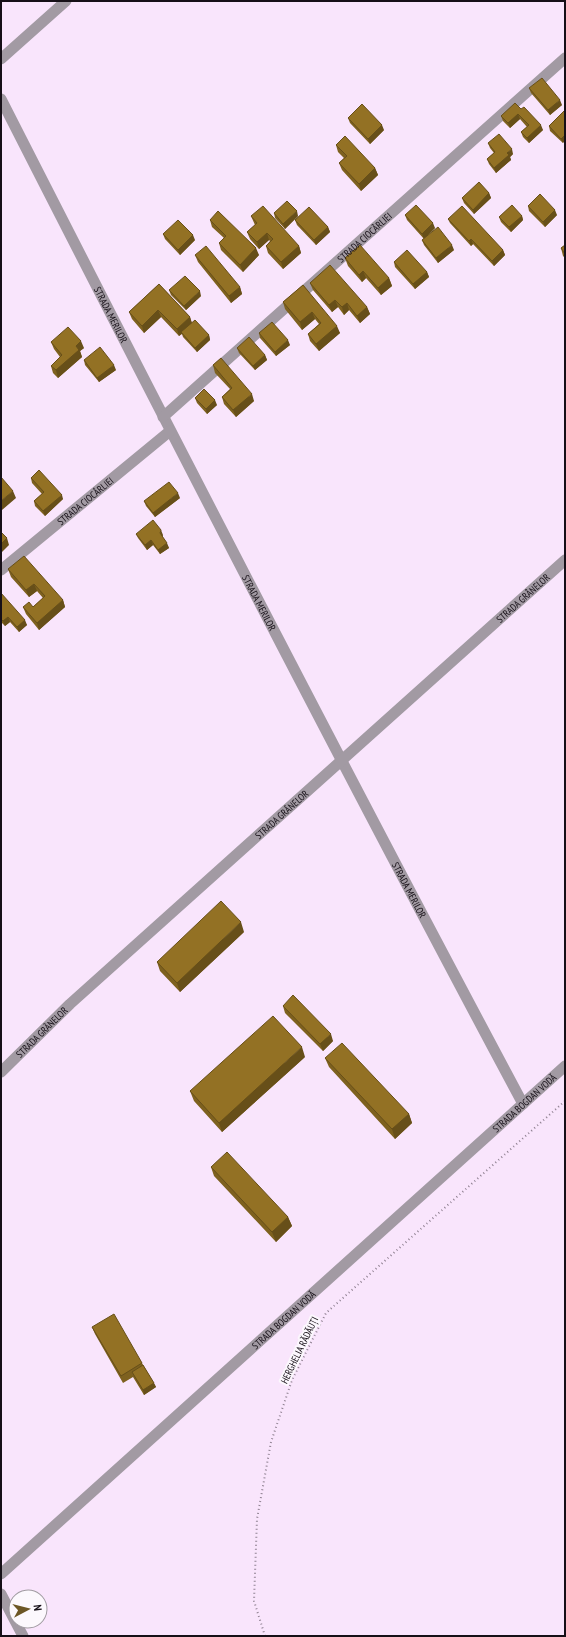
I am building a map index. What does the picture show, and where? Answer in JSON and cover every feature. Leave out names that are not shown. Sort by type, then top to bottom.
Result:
[{"type":"street","points":[[1,59],[66,1]]},
{"type":"street","name":"STRADA CIOCÂRLIEI","points":[[163,417],[565,58]]},
{"type":"street","name":"STRADA MERILOR","points":[[1,99],[341,762],[522,1104]]},
{"type":"street","name":"STRADA CIOCÂRLIEI","points":[[1,570],[170,431]]},
{"type":"street","name":"STRADA GRÂNELOR","points":[[1,1072],[70,1004],[565,560]]},
{"type":"street","name":"STRADA BOGDAN VODĂ","points":[[1,1574],[565,1066]]},
{"type":"street","points":[[1,1594],[23,1636]]},
{"type":"path","name":"HERGHELIA RĂDĂUȚI","points":[[265,1636],[254,1601],[254,1594],[257,1519],[271,1442],[292,1380],[326,1313],[565,1101]]},
{"type":"building","points":[[542,78],[560,100],[548,110],[529,88]]},
{"type":"building","points":[[515,103],[521,109],[524,107],[541,125],[527,138],[521,132],[529,125],[518,114],[508,123],[501,116]]},
{"type":"building","points":[[362,104],[382,125],[368,139],[348,118]]},
{"type":"building","points":[[565,110],[565,135],[561,139],[549,126]]},
{"type":"building","points":[[499,134],[512,149],[507,153],[509,155],[494,168],[487,159],[495,152],[488,143]]},
{"type":"building","points":[[345,136],[375,168],[359,184],[339,163],[347,156],[336,145]]},
{"type":"building","points":[[479,182],[489,193],[473,210],[462,198]]},
{"type":"building","points":[[540,194],[555,210],[543,222],[528,206]]},
{"type":"building","points":[[287,201],[297,211],[283,224],[274,213]]},
{"type":"building","points":[[416,205],[433,223],[422,234],[405,215]]},
{"type":"building","points":[[512,205],[522,216],[509,227],[499,217]]},
{"type":"building","points":[[263,206],[299,246],[281,262],[266,246],[273,239],[267,233],[257,242],[247,232],[257,223],[251,216]]},
{"type":"building","points":[[462,206],[503,250],[492,261],[471,239],[469,241],[448,219]]},
{"type":"building","points":[[309,207],[328,227],[314,240],[295,220]]},
{"type":"building","points":[[218,211],[256,248],[240,265],[219,243],[226,236],[210,220]]},
{"type":"building","points":[[178,220],[193,235],[178,250],[163,234]]},
{"type":"building","points":[[438,227],[452,245],[436,258],[422,240]]},
{"type":"building","points":[[360,245],[389,278],[378,288],[363,271],[359,275],[345,258]]},
{"type":"building","points":[[565,245],[565,254],[561,248]]},
{"type":"building","points":[[206,246],[240,287],[229,296],[195,255]]},
{"type":"building","points":[[407,250],[427,272],[413,284],[394,262]]},
{"type":"building","points":[[330,265],[367,307],[357,316],[347,303],[342,307],[335,300],[329,305],[310,283]]},
{"type":"building","points":[[185,276],[200,291],[184,306],[169,290]]},
{"type":"building","points":[[159,284],[190,317],[177,329],[158,310],[142,326],[129,312]]},
{"type":"building","points":[[303,285],[337,326],[316,344],[308,334],[321,323],[312,312],[300,322],[283,302]]},
{"type":"building","points":[[195,320],[209,335],[195,348],[181,332]]},
{"type":"building","points":[[272,322],[288,340],[275,352],[259,333]]},
{"type":"building","points":[[68,327],[81,341],[76,346],[79,350],[56,370],[51,366],[62,355],[51,342]]},
{"type":"building","points":[[249,337],[265,355],[253,366],[237,348]]},
{"type":"building","points":[[100,347],[114,365],[97,378],[84,360]]},
{"type":"building","points":[[221,358],[252,394],[233,410],[222,397],[232,388],[213,365]]},
{"type":"building","points":[[204,389],[215,400],[206,409],[195,398]]},
{"type":"building","points":[[39,470],[62,495],[43,511],[34,501],[44,492],[31,478]]},
{"type":"building","points":[[1,477],[13,491],[1,501]]},
{"type":"building","points":[[169,482],[178,493],[153,513],[144,501]]},
{"type":"building","points":[[153,520],[161,530],[160,533],[167,543],[158,550],[151,540],[145,545],[136,534]]},
{"type":"building","points":[[1,532],[7,538],[1,544]]},
{"type":"building","points":[[24,556],[63,600],[37,623],[23,607],[29,602],[33,607],[45,596],[34,584],[26,590],[8,569]]},
{"type":"building","points":[[1,593],[25,620],[17,627],[8,617],[3,621],[1,619]]},
{"type":"building","points":[[221,901],[241,922],[177,983],[157,962]]},
{"type":"building","points":[[293,995],[331,1034],[320,1044],[283,1006]]},
{"type":"building","points":[[273,1016],[302,1047],[219,1123],[190,1091]]},
{"type":"building","points":[[342,1043],[409,1114],[392,1129],[325,1058]]},
{"type":"building","points":[[227,1152],[288,1217],[272,1232],[211,1167]]},
{"type":"building","points":[[114,1314],[142,1363],[121,1376],[92,1327]]},
{"type":"building","points":[[143,1365],[154,1383],[143,1390],[132,1372]]}]
